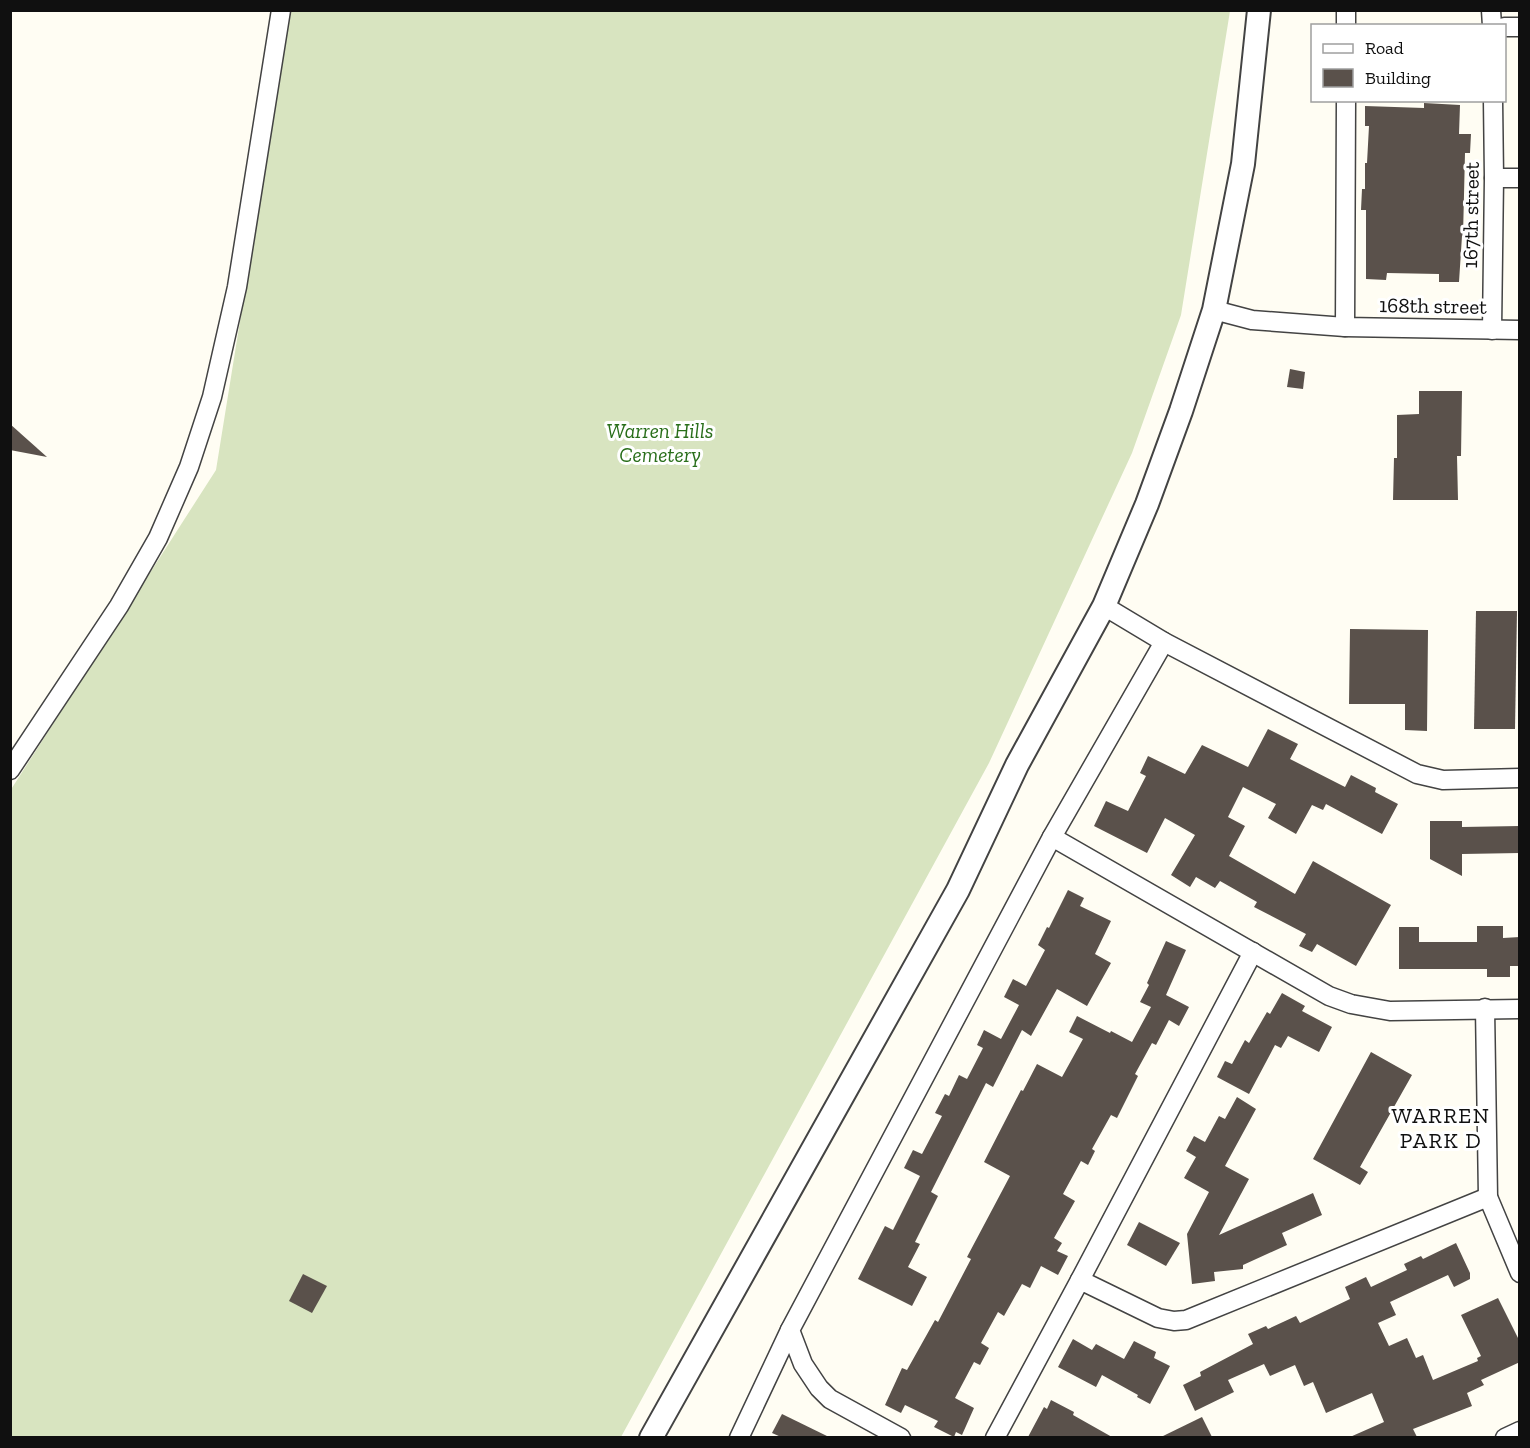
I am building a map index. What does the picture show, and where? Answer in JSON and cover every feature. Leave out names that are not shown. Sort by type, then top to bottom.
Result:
[{"type":"street","points":[[10,770],[119,606],[158,538],[189,467],[212,397],[237,288],[281,10]]},
{"type":"street","points":[[651,1437],[957,890],[1017,765],[1104,606],[1167,453],[1214,310],[1243,164],[1259,10]]},
{"type":"street","points":[[1345,327],[1346,102]]},
{"type":"street","name":"167th street","points":[[1492,330],[1493,102]]},
{"type":"street","points":[[1494,178],[1520,178]]},
{"type":"street","name":"168th street","points":[[1214,310],[1252,320],[1345,327],[1520,330]]},
{"type":"street","points":[[1104,606],[1164,642],[1417,774],[1450,780],[1520,778]]},
{"type":"street","points":[[739,1437],[790,1330],[1052,837],[1164,642]]},
{"type":"street","points":[[1052,837],[1329,996],[1351,1004],[1390,1011],[1520,1009]]},
{"type":"street","points":[[995,1437],[1253,952]]},
{"type":"street","points":[[1485,1008],[1488,1197],[1520,1273]]},
{"type":"street","points":[[1080,1280],[1158,1318],[1174,1321],[1186,1320],[1488,1197]]},
{"type":"street","points":[[790,1330],[803,1364],[815,1383],[830,1399],[901,1437]]},
{"type":"street","points":[[1505,1437],[1520,1431]]},
{"type":"green space","name":"Warren Hills Cemetery","points":[[290,11],[1230,11],[1181,315],[1132,453],[989,763],[621,1437],[11,1437],[10,791],[216,470]]},
{"type":"building","points":[[1424,103],[1460,105],[1459,134],[1471,134],[1470,153],[1465,153],[1463,236],[1459,282],[1439,282],[1439,274],[1387,273],[1386,280],[1366,279],[1366,210],[1361,210],[1362,189],[1365,189],[1369,126],[1365,126],[1365,106],[1424,108]]},
{"type":"building","points":[[1290,369],[1305,372],[1303,389],[1287,387]]},
{"type":"building","points":[[1419,391],[1462,391],[1461,456],[1457,456],[1458,500],[1393,500],[1394,458],[1397,458],[1397,415],[1419,414]]},
{"type":"building","points":[[10,424],[47,457],[10,450]]},
{"type":"building","points":[[1476,611],[1517,611],[1515,729],[1474,729]]},
{"type":"building","points":[[1350,629],[1428,630],[1427,731],[1405,730],[1405,704],[1349,704]]},
{"type":"building","points":[[1268,729],[1298,744],[1290,759],[1345,787],[1351,775],[1376,788],[1375,792],[1398,804],[1382,834],[1326,804],[1323,810],[1312,805],[1296,834],[1268,818],[1276,804],[1243,787],[1228,817],[1245,826],[1229,856],[1295,894],[1313,861],[1391,905],[1356,966],[1317,944],[1312,952],[1299,946],[1306,934],[1254,907],[1257,902],[1220,881],[1215,888],[1196,877],[1190,887],[1171,875],[1195,835],[1165,818],[1147,853],[1094,826],[1106,801],[1128,811],[1146,776],[1140,773],[1148,756],[1185,774],[1202,745],[1248,767]]},
{"type":"building","points":[[1430,821],[1462,821],[1462,827],[1520,826],[1520,853],[1462,854],[1462,876],[1430,859]]},
{"type":"building","points":[[1068,890],[1084,898],[1080,906],[1111,921],[1095,954],[1111,963],[1087,1006],[1057,989],[1031,1036],[1022,1030],[993,1087],[986,1083],[931,1192],[938,1196],[915,1242],[920,1244],[908,1267],[927,1277],[912,1306],[858,1279],[885,1226],[893,1230],[920,1176],[904,1168],[913,1150],[922,1154],[942,1116],[935,1113],[945,1094],[949,1096],[959,1075],[967,1079],[983,1048],[977,1045],[984,1030],[1001,1039],[1019,1005],[1004,997],[1013,979],[1026,986],[1045,950],[1038,945]]},
{"type":"building","points":[[1477,926],[1503,926],[1503,938],[1520,937],[1520,966],[1510,966],[1510,977],[1487,977],[1487,969],[1399,969],[1399,927],[1419,927],[1419,942],[1477,942]]},
{"type":"building","points":[[1166,941],[1186,950],[1166,995],[1189,1007],[1179,1026],[1169,1020],[1156,1045],[1152,1043],[1135,1074],[1138,1076],[1117,1118],[1111,1115],[1092,1149],[1095,1151],[1088,1165],[1081,1161],[1063,1194],[1075,1201],[1054,1238],[1062,1243],[1057,1251],[1068,1256],[1058,1275],[1041,1266],[1030,1288],[1022,1284],[1004,1316],[998,1312],[981,1343],[989,1348],[980,1365],[974,1362],[955,1398],[974,1408],[962,1435],[956,1432],[954,1437],[934,1427],[938,1421],[905,1405],[901,1413],[885,1405],[902,1368],[907,1370],[935,1320],[938,1322],[971,1259],[967,1257],[1010,1176],[984,1162],[1021,1090],[1023,1091],[1037,1064],[1062,1077],[1083,1039],[1069,1032],[1077,1016],[1132,1042],[1151,1007],[1140,1002]]},
{"type":"building","points":[[1282,993],[1305,1006],[1302,1011],[1332,1027],[1319,1052],[1288,1036],[1281,1048],[1275,1045],[1249,1094],[1217,1077],[1225,1061],[1232,1064],[1245,1040],[1249,1043],[1267,1012],[1270,1014]]},
{"type":"building","points":[[1371,1052],[1412,1075],[1360,1167],[1368,1172],[1360,1185],[1313,1159]]},
{"type":"building","points":[[1237,1097],[1256,1109],[1225,1166],[1249,1179],[1219,1235],[1313,1193],[1322,1215],[1282,1233],[1287,1245],[1243,1265],[1243,1269],[1214,1272],[1215,1281],[1192,1284],[1187,1234],[1209,1192],[1184,1178],[1196,1157],[1186,1151],[1194,1136],[1205,1142],[1219,1116],[1225,1119]]},
{"type":"building","points":[[1139,1222],[1180,1243],[1166,1266],[1127,1245]]},
{"type":"building","points":[[1456,1243],[1470,1273],[1470,1279],[1454,1287],[1448,1275],[1390,1302],[1396,1315],[1378,1323],[1389,1346],[1407,1338],[1416,1358],[1423,1355],[1433,1380],[1478,1361],[1477,1358],[1481,1356],[1461,1315],[1498,1298],[1520,1342],[1520,1362],[1481,1380],[1484,1385],[1467,1393],[1472,1406],[1413,1429],[1417,1437],[1350,1437],[1384,1422],[1372,1393],[1326,1413],[1313,1382],[1304,1386],[1295,1365],[1270,1376],[1264,1364],[1228,1380],[1234,1392],[1195,1411],[1183,1385],[1201,1376],[1200,1372],[1253,1344],[1248,1334],[1266,1326],[1268,1329],[1296,1316],[1300,1323],[1350,1299],[1345,1287],[1366,1277],[1371,1287],[1407,1270],[1404,1264],[1421,1256],[1423,1259]]},
{"type":"building","points":[[303,1274],[327,1286],[312,1313],[289,1301]]},
{"type":"building","points":[[1073,1339],[1092,1350],[1096,1344],[1124,1359],[1134,1341],[1156,1352],[1154,1358],[1170,1366],[1150,1404],[1102,1375],[1096,1387],[1058,1367]]},
{"type":"building","points":[[1051,1400],[1112,1437],[1028,1437],[1044,1407],[1047,1409]]},
{"type":"building","points":[[782,1414],[829,1437],[781,1437],[772,1433]]},
{"type":"building","points":[[1202,1417],[1212,1437],[1161,1437]]},
{"type":"district","name":"WARREN PARK D","points":[[1441,1128]]}]
